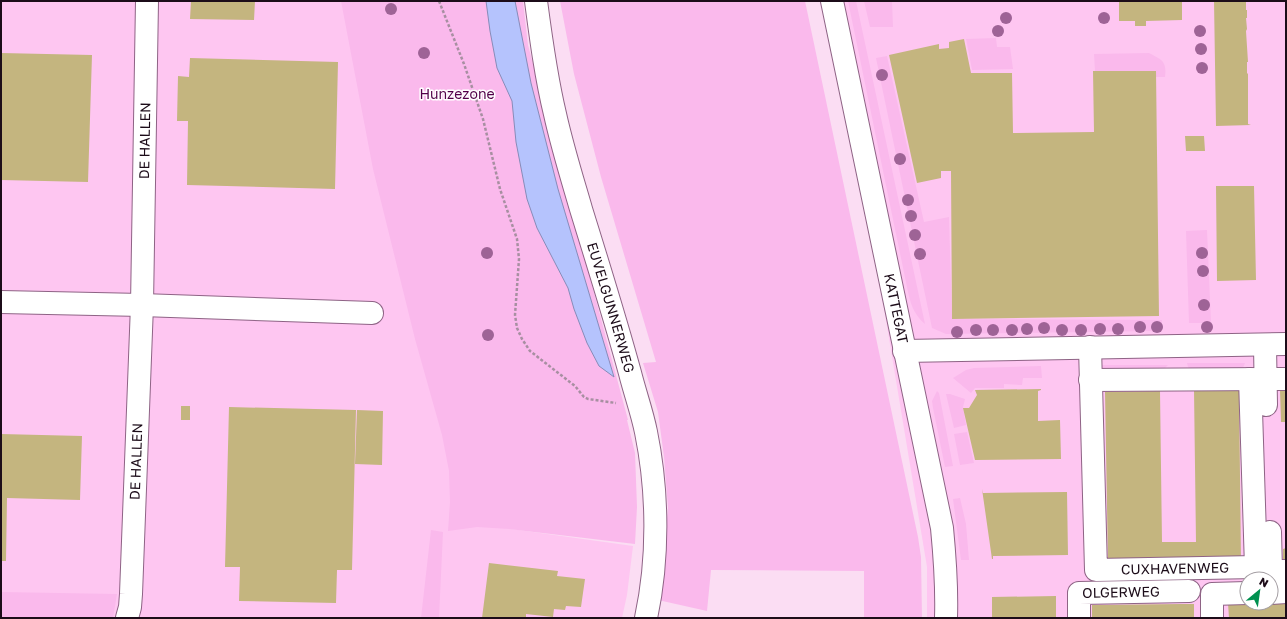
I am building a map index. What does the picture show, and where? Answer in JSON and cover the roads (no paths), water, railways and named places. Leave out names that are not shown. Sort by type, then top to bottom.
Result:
[{"type":"street","name":"DE HALLEN","points":[[127,618],[131,594],[142,305],[147,1]]},
{"type":"street","name":"EUVELGUNNERWEG","points":[[536,1],[547,76],[555,115],[581,208],[612,306],[646,432],[653,486],[654,507],[654,559],[646,618]]},
{"type":"street","name":"KATTEGAT","points":[[832,1],[942,528],[946,579],[946,618]]},
{"type":"street","points":[[1,302],[372,313]]},
{"type":"street","points":[[904,351],[1286,344]]},
{"type":"street","name":"CUXHAVENWEG","points":[[1264,345],[1267,379],[1271,571],[1286,571]]},
{"type":"street","name":"CUXHAVENWEG","points":[[1090,348],[1096,570],[1256,567],[1267,379]]},
{"type":"street","points":[[1090,380],[1267,379]]},
{"type":"street","name":"OLGERWEG","points":[[1079,618],[1079,593],[1189,591]]},
{"type":"street","points":[[1212,618],[1212,594],[1239,593]]},
{"type":"water","points":[[486,1],[515,1],[531,83],[558,189],[614,377],[599,366],[587,343],[568,288],[537,228],[527,199],[516,142],[512,101],[497,68]]},
{"type":"park label","name":"Hunzezone","points":[[457,94]]}]
